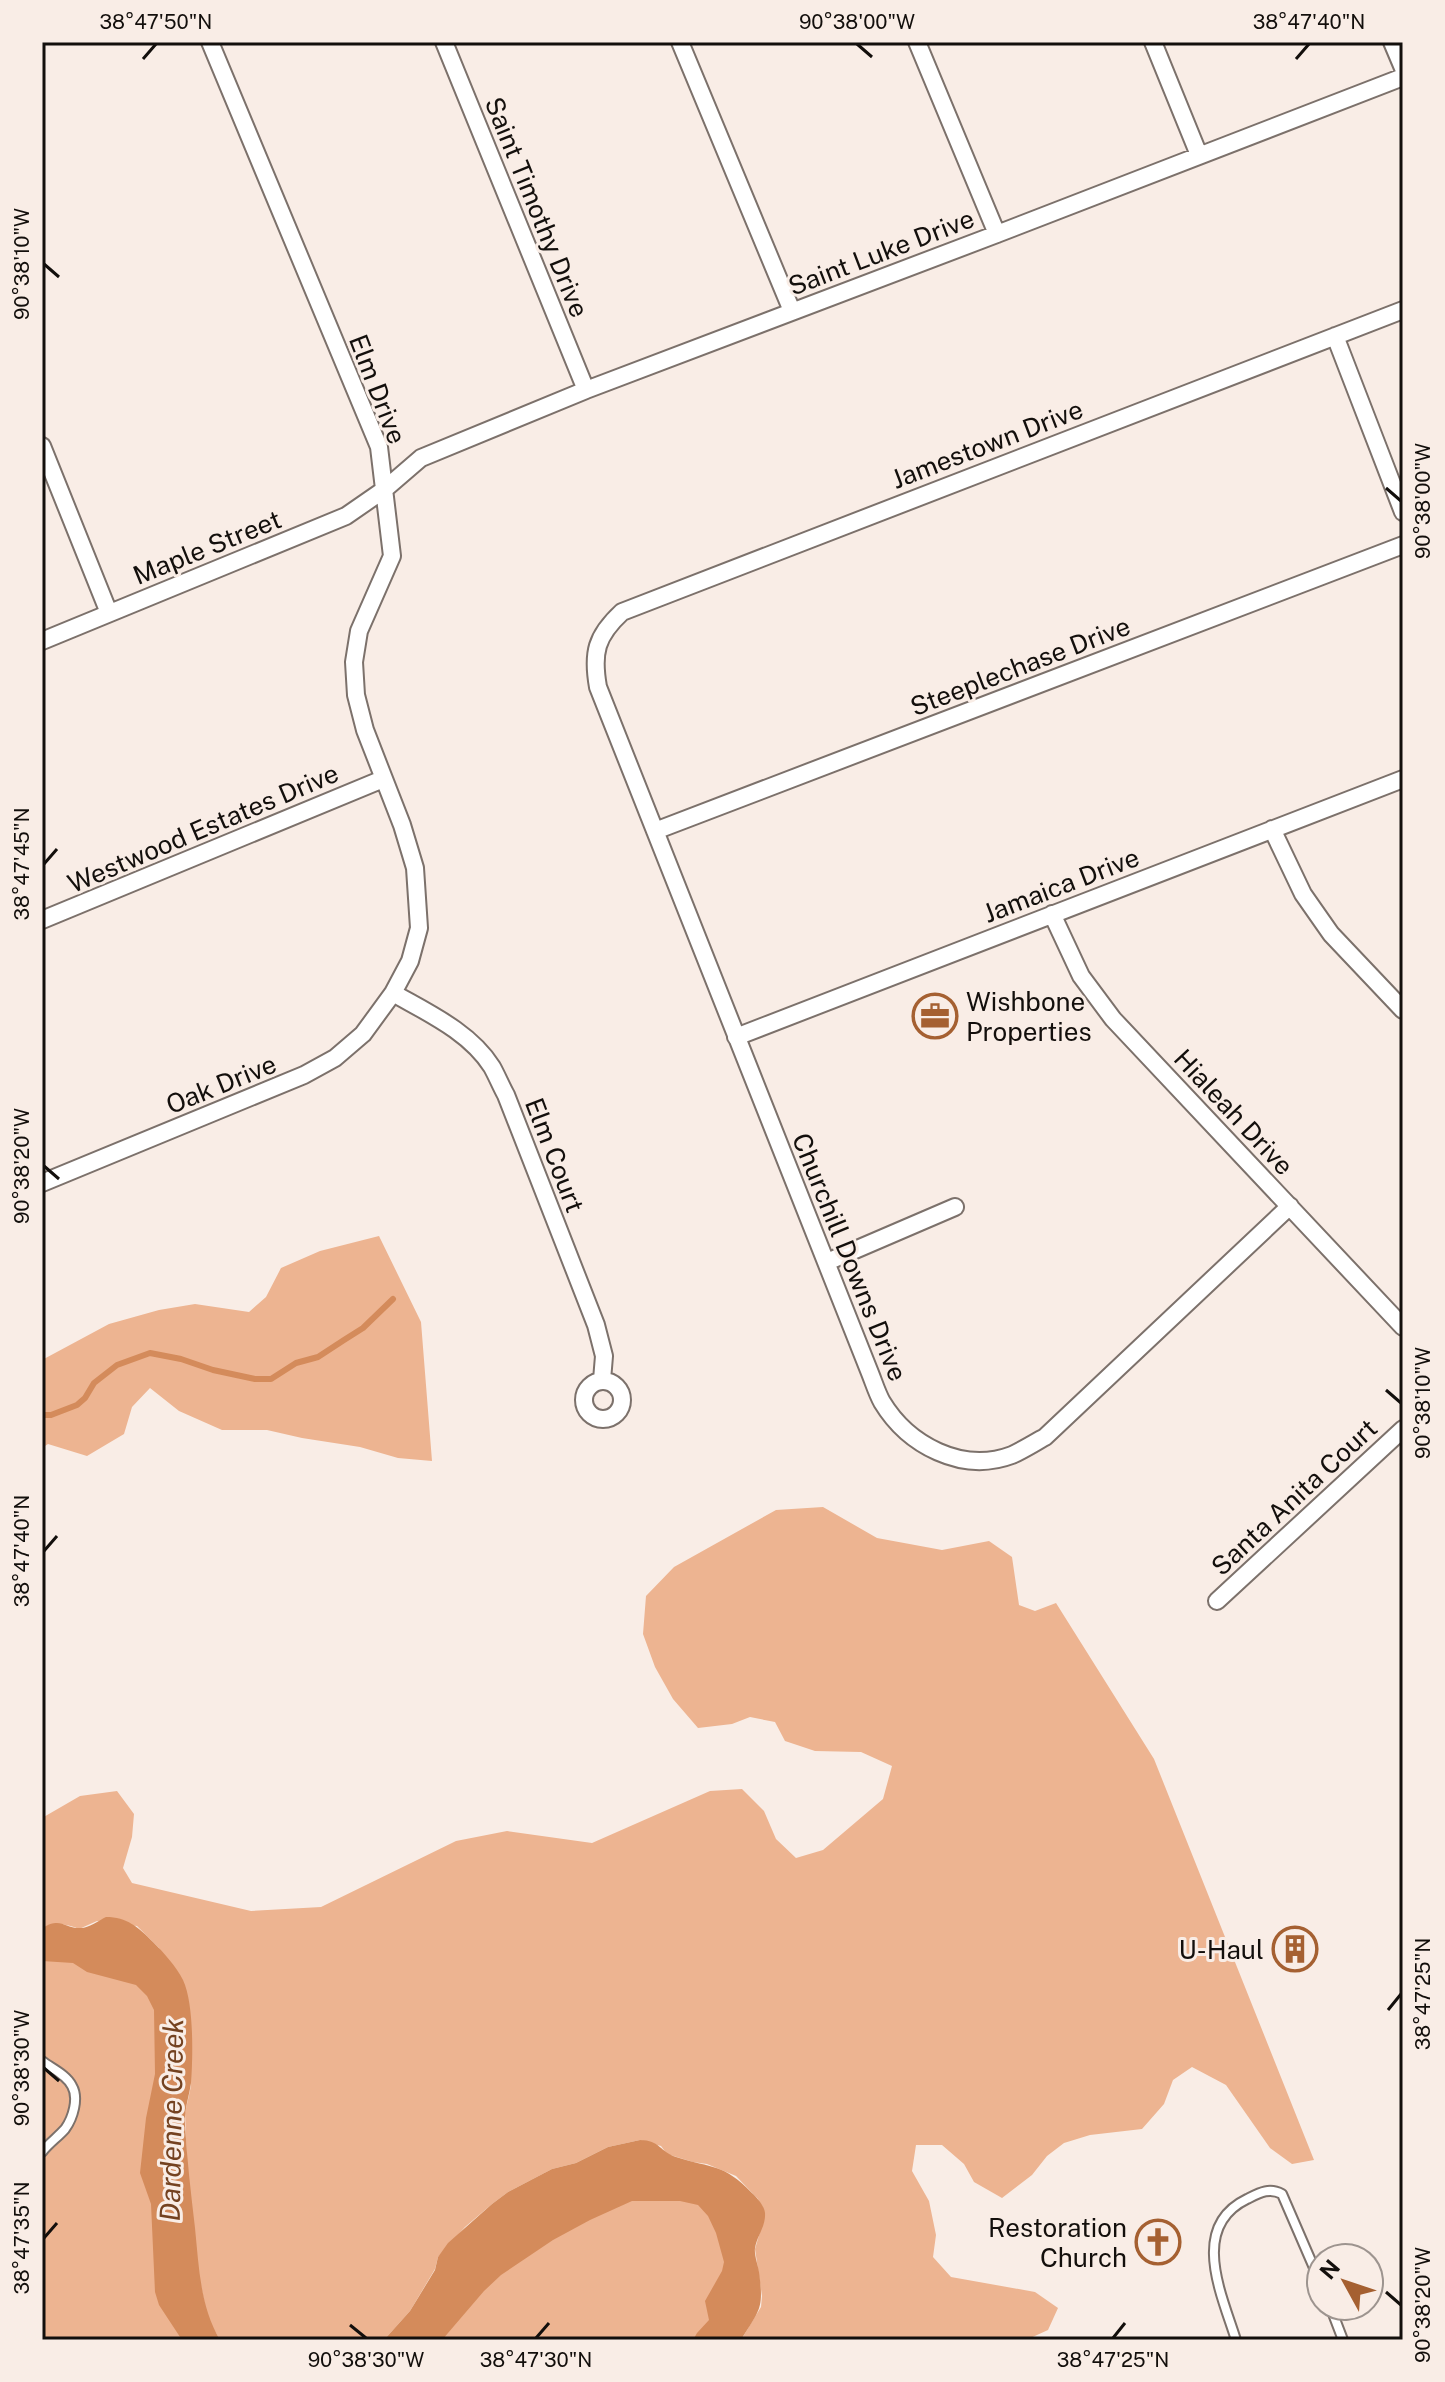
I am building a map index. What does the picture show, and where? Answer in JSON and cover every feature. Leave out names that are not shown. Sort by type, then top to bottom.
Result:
[{"type":"street","name":"Elm Drive","points":[[210,42],[379,447],[392,556],[359,631],[354,662],[356,695],[365,730],[402,825],[415,868],[419,928],[410,961],[393,993]]},
{"type":"street","name":"Saint Timothy Drive","points":[[444,42],[586,390]]},
{"type":"street","points":[[680,42],[792,311]]},
{"type":"street","points":[[917,42],[997,234]]},
{"type":"street","points":[[1153,42],[1199,155]]},
{"type":"street","points":[[1392,42],[1403,68]]},
{"type":"street","name":"Saint Luke Drive","points":[[385,489],[421,458],[586,390],[1403,77]]},
{"type":"street","name":"Jamestown Drive","points":[[600,638],[622,612],[1403,310]]},
{"type":"street","points":[[1335,336],[1403,512]]},
{"type":"street","points":[[42,446],[109,613]]},
{"type":"street","name":"Maple Street","points":[[42,641],[346,516],[385,489]]},
{"type":"street","name":"Steeplechase Drive","points":[[655,831],[1403,545]]},
{"type":"street","name":"Churchill Downs Drive","points":[[600,638],[595,652],[598,687],[882,1402],[900,1426],[924,1446],[949,1457],[970,1461],[1012,1455],[1045,1437],[1290,1206]]},
{"type":"street","name":"Westwood Estates Drive","points":[[42,920],[383,779]]},
{"type":"street","name":"Jamaica Drive","points":[[736,1037],[1403,779]]},
{"type":"street","points":[[1272,829],[1303,894],[1331,934],[1403,1010]]},
{"type":"street","name":"Hialeah Drive","points":[[1052,914],[1081,976],[1113,1019],[1403,1327]]},
{"type":"street","name":"Oak Drive","points":[[42,1183],[304,1075],[335,1058],[363,1034],[393,993]]},
{"type":"street","name":"Elm Court","points":[[393,993],[448,1024],[473,1045],[491,1066],[506,1095],[596,1325],[604,1356],[602,1380]]},
{"type":"street","points":[[827,1262],[955,1207]]},
{"type":"street","name":"Santa Anita Court","points":[[1217,1601],[1403,1429]]},
{"type":"lane","points":[[42,2061],[72,2086],[75,2103],[71,2120],[42,2152]]},
{"type":"lane","points":[[1236,2340],[1214,2271],[1214,2240],[1223,2219],[1235,2205],[1264,2191],[1275,2191],[1282,2194],[1305,2247]]},
{"type":"shaded area","points":[[379,1236],[421,1322],[432,1461],[398,1458],[360,1447],[267,1430],[222,1430],[179,1411],[150,1388],[132,1407],[124,1434],[87,1456],[48,1444],[42,1448],[42,1360],[109,1324],[159,1310],[195,1304],[249,1312],[266,1297],[281,1268],[320,1251]]},
{"type":"shaded area","points":[[823,1507],[877,1538],[942,1550],[989,1541],[1012,1557],[1019,1605],[1035,1611],[1056,1603],[1154,1759],[1314,2160],[1292,2164],[1270,2148],[1226,2085],[1192,2067],[1173,2080],[1164,2104],[1142,2129],[1090,2135],[1064,2143],[1047,2156],[1032,2175],[1002,2198],[974,2182],[964,2164],[942,2145],[916,2145],[912,2171],[929,2201],[936,2235],[933,2257],[951,2277],[1035,2292],[1058,2308],[1048,2330],[1026,2340],[741,2340],[761,2307],[755,2249],[764,2218],[758,2199],[736,2176],[707,2164],[667,2154],[661,2146],[640,2140],[608,2147],[576,2163],[552,2169],[492,2204],[465,2227],[438,2257],[435,2269],[410,2311],[384,2340],[220,2340],[208,2319],[197,2268],[187,2165],[185,2113],[191,2086],[190,2031],[159,1948],[137,1926],[97,1921],[79,1929],[60,1924],[42,1928],[42,1818],[80,1796],[117,1791],[134,1814],[132,1837],[123,1868],[132,1883],[251,1911],[321,1907],[456,1841],[507,1831],[592,1843],[710,1791],[742,1789],[764,1811],[776,1839],[796,1858],[823,1850],[883,1799],[892,1766],[861,1752],[815,1751],[785,1741],[775,1722],[750,1717],[732,1724],[698,1728],[673,1699],[655,1667],[643,1634],[646,1596],[674,1567],[776,1510]]},
{"type":"shaded area","points":[[59,1942],[173,2000],[202,2340],[42,2340],[42,1951]]},
{"type":"shaded area","points":[[639,2175],[733,2216],[718,2340],[411,2340],[446,2297]]},
{"type":"water","name":"Dardenne Creek","points":[[106,1917],[126,1921],[142,1932],[173,1965],[187,1990],[192,2045],[191,2083],[185,2119],[188,2164],[202,2286],[208,2314],[220,2340],[182,2340],[159,2305],[155,2292],[151,2204],[140,2173],[155,2074],[154,2010],[147,1996],[136,1985],[87,1972],[73,1963],[42,1961],[42,1928],[59,1923],[84,1928]]},
{"type":"water","points":[[640,2140],[652,2142],[676,2157],[733,2176],[763,2207],[764,2222],[755,2251],[761,2302],[741,2340],[693,2340],[709,2320],[705,2301],[724,2262],[708,2216],[698,2205],[680,2201],[632,2201],[553,2240],[501,2275],[442,2340],[384,2340],[410,2311],[448,2243],[492,2204],[552,2169],[576,2163],[608,2147]]},
{"type":"waterway","points":[[42,1415],[51,1415],[77,1405],[94,1383],[117,1365],[150,1353],[213,1370],[255,1379],[271,1379],[296,1363],[318,1357],[363,1328],[393,1299]]},
{"type":"place","name":"Wishbone Properties","points":[[935,1016]]},
{"type":"place","name":"U-Haul","points":[[1295,1949]]},
{"type":"place","name":"Restoration Church","points":[[1158,2242]]}]
